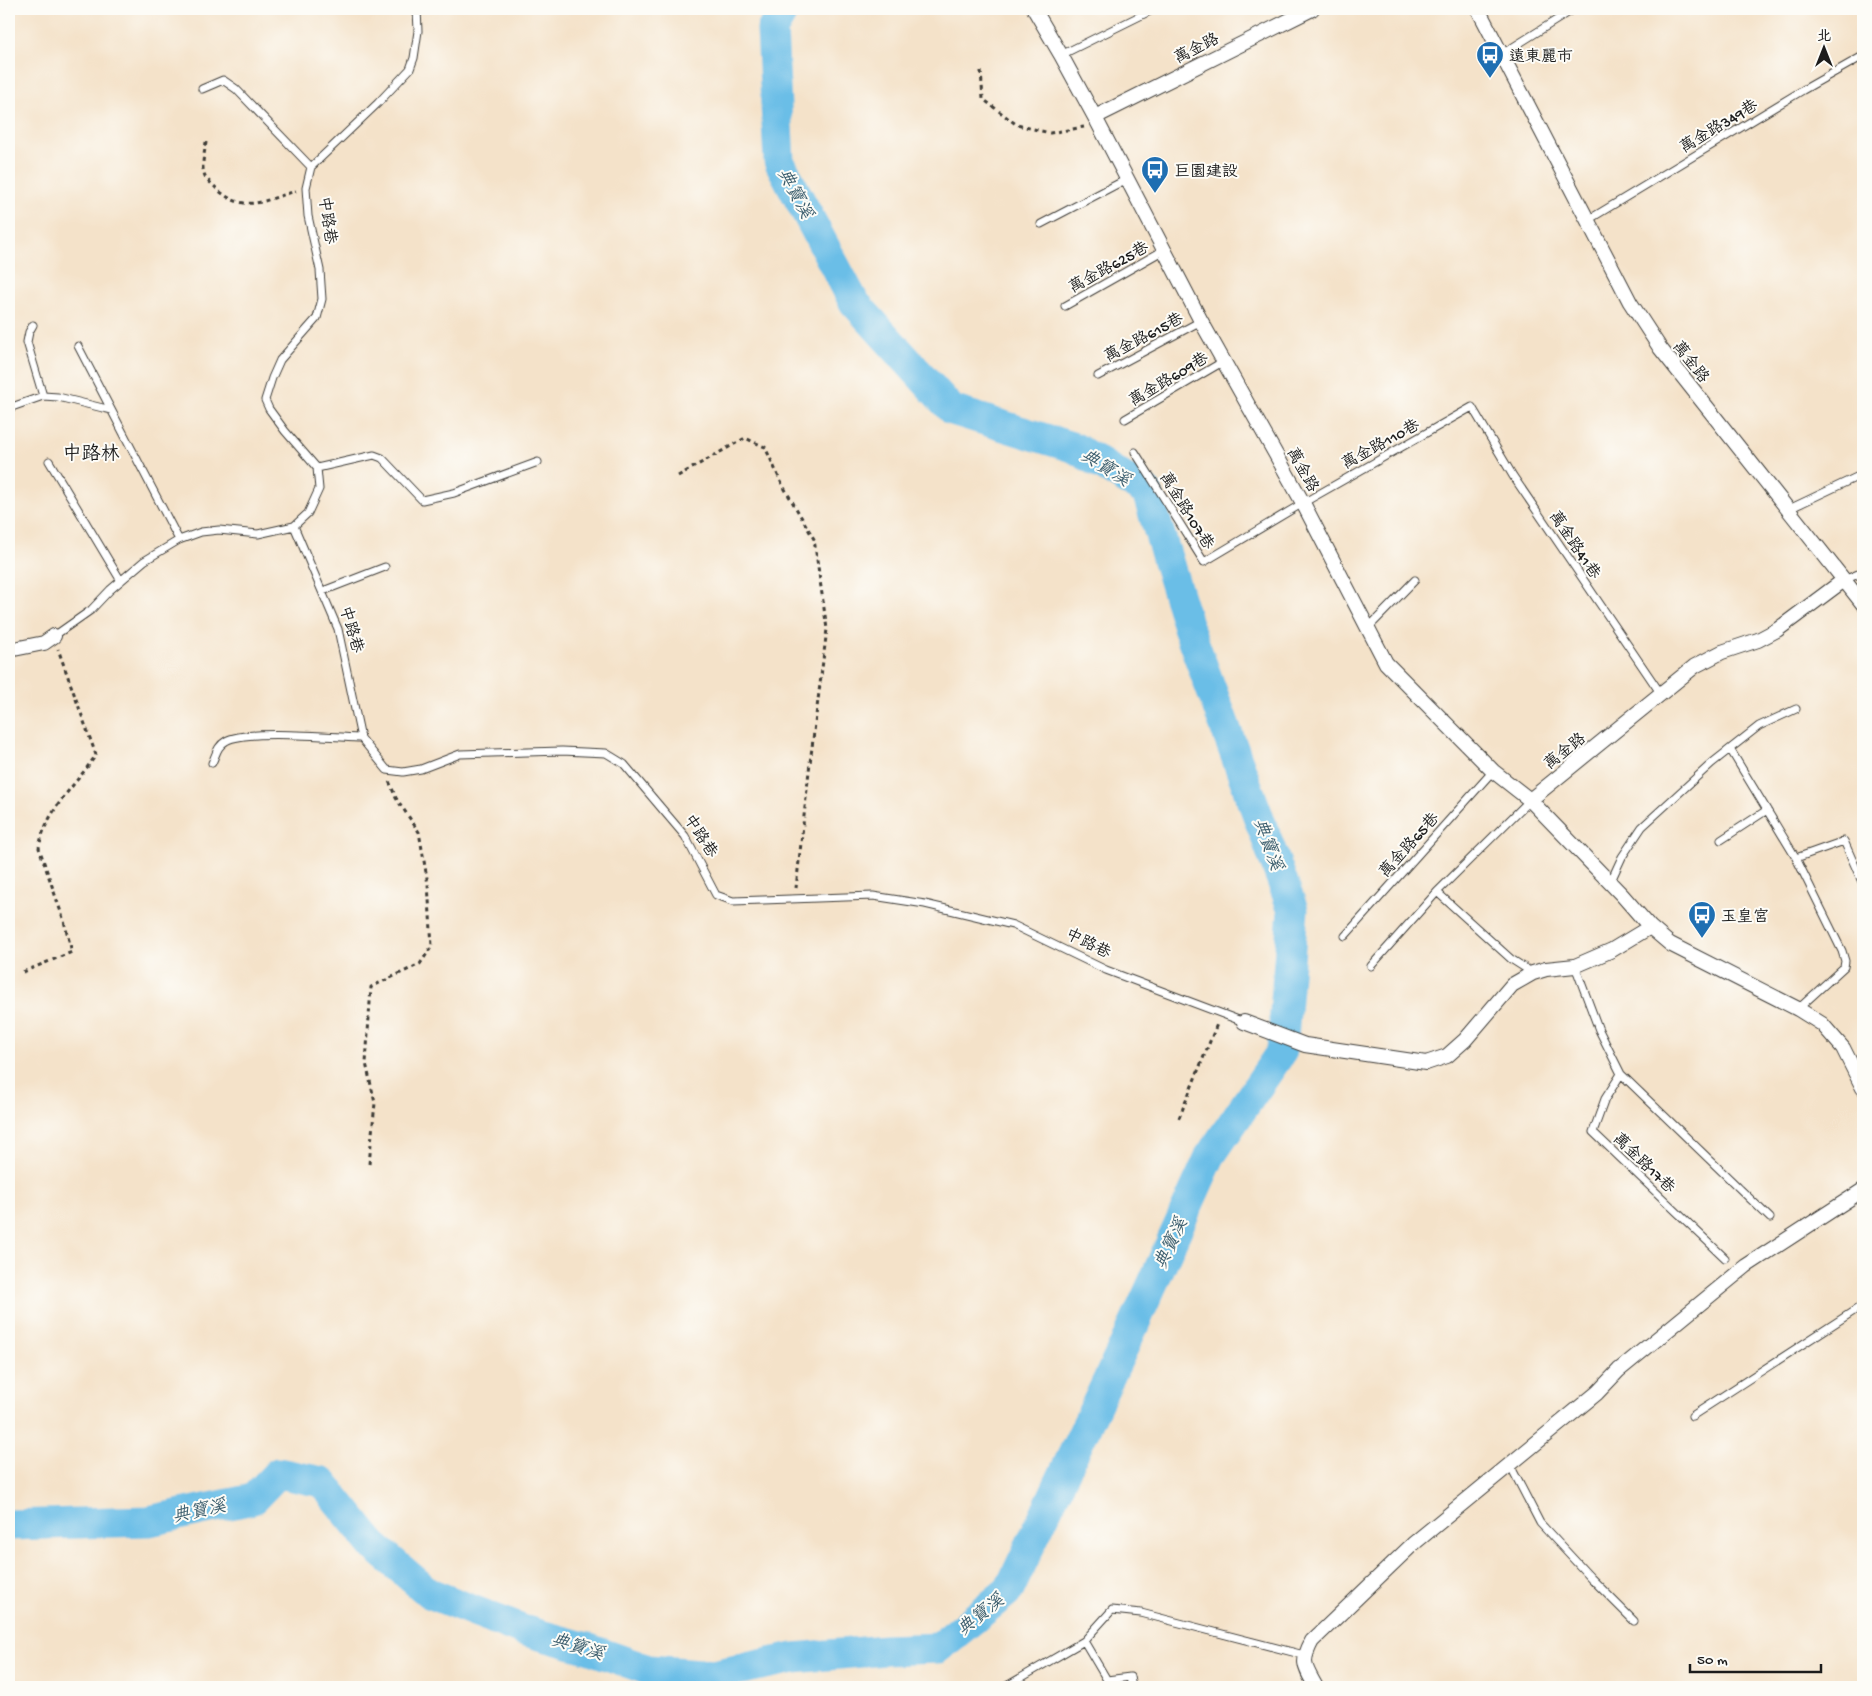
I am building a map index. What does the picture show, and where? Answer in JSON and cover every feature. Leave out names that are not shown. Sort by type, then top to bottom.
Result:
[{"type":"street","name":"萬金路","points":[[1034,9],[1096,120],[1200,321],[1302,503],[1386,663],[1493,771],[1530,800],[1610,883],[1650,928],[1670,944],[1798,1009],[1822,1024],[1843,1048],[1863,1088]]},
{"type":"street","name":"萬金路","points":[[1096,120],[1312,9]]},
{"type":"street","name":"萬金路","points":[[1478,9],[1630,302],[1660,348],[1863,604]]},
{"type":"street","name":"萬金路","points":[[1530,800],[1695,666],[1722,652],[1758,640],[1777,630],[1844,580]]},
{"type":"street","points":[[9,650],[44,643],[54,636]]},
{"type":"street","points":[[1244,1022],[1305,1045],[1426,1063],[1447,1056],[1465,1040],[1512,985],[1533,973],[1575,966],[1612,950],[1650,928]]},
{"type":"street","points":[[1316,1687],[1306,1668],[1304,1655],[1312,1641],[1413,1544],[1510,1466],[1597,1393],[1619,1370],[1746,1266],[1863,1190]]},
{"type":"lane","points":[[202,89],[223,80],[236,89],[311,167],[378,103],[410,69],[414,58],[418,31],[417,9]]},
{"type":"lane","points":[[1061,55],[1154,9]]},
{"type":"lane","points":[[1502,54],[1574,9]]},
{"type":"lane","name":"萬金路349巷","points":[[1588,220],[1803,90],[1863,56]]},
{"type":"lane","name":"中路巷","points":[[311,167],[306,188],[308,216],[320,270],[322,299],[317,318],[280,360],[265,400],[269,409],[285,431],[318,468]]},
{"type":"lane","points":[[1041,224],[1127,178]]},
{"type":"lane","name":"萬金路625巷","points":[[1065,306],[1164,250]]},
{"type":"lane","name":"萬金路615巷","points":[[1098,376],[1200,321]]},
{"type":"lane","points":[[33,325],[27,342],[43,396]]},
{"type":"lane","points":[[78,346],[179,540]]},
{"type":"lane","name":"萬金路609巷","points":[[1125,419],[1224,361]]},
{"type":"lane","points":[[9,408],[43,396],[58,397],[110,410]]},
{"type":"lane","name":"萬金路110巷","points":[[1302,503],[1472,407]]},
{"type":"lane","name":"萬金路41巷","points":[[1472,407],[1513,476],[1661,694]]},
{"type":"lane","name":"萬金路107巷","points":[[1135,452],[1204,562],[1302,503]]},
{"type":"lane","points":[[54,636],[91,610],[144,561],[179,540],[201,532],[219,530],[258,534],[294,526],[308,513],[318,489],[318,468],[374,456],[382,458],[422,500],[454,493],[538,462]]},
{"type":"lane","points":[[49,461],[121,581]]},
{"type":"lane","points":[[1787,510],[1863,474]]},
{"type":"lane","name":"中路巷","points":[[294,526],[338,628],[361,738],[387,770],[403,772],[420,769],[460,754],[562,751],[606,753],[624,764],[685,836],[716,895],[733,901],[873,896],[925,904],[1013,925],[1106,970],[1244,1022]]},
{"type":"lane","points":[[322,591],[384,567]]},
{"type":"lane","points":[[1844,580],[1863,572]]},
{"type":"lane","points":[[1367,629],[1415,580]]},
{"type":"lane","points":[[1610,883],[1622,858],[1642,827],[1730,749],[1759,726],[1796,709]]},
{"type":"lane","points":[[212,763],[219,747],[227,740],[246,735],[361,738]]},
{"type":"lane","points":[[1730,749],[1796,858],[1842,951],[1845,961],[1844,967],[1798,1009]]},
{"type":"lane","name":"萬金路65巷","points":[[1345,936],[1493,771]]},
{"type":"lane","name":"萬金路","points":[[1371,966],[1437,892],[1530,800]]},
{"type":"lane","points":[[1721,840],[1767,810]]},
{"type":"lane","points":[[1796,858],[1844,841],[1863,884]]},
{"type":"lane","points":[[1437,892],[1511,959],[1533,973]]},
{"type":"lane","points":[[1575,966],[1599,1030],[1621,1074],[1770,1218]]},
{"type":"lane","name":"萬金路17巷","points":[[1621,1074],[1605,1099],[1593,1132],[1725,1258]]},
{"type":"lane","points":[[1692,1416],[1863,1305]]},
{"type":"lane","points":[[1510,1466],[1540,1523],[1590,1578],[1634,1621]]},
{"type":"lane","points":[[1005,1687],[1084,1641],[1112,1610],[1141,1613],[1304,1655]]},
{"type":"lane","points":[[1084,1641],[1107,1680],[1130,1677],[1132,1687]]},
{"type":"path","points":[[981,71],[983,100],[1017,125],[1050,133],[1078,129],[1096,120]]},
{"type":"path","points":[[206,142],[203,172],[206,178],[225,196],[237,203],[254,203],[306,188]]},
{"type":"path","points":[[678,476],[745,438],[765,447],[782,484],[814,538],[828,629],[809,771],[795,898]]},
{"type":"path","points":[[23,972],[72,952],[64,921],[39,848],[41,838],[54,809],[96,755],[54,636]]},
{"type":"path","points":[[369,1164],[375,1103],[366,1063],[371,987],[420,964],[432,946],[428,884],[419,832],[396,798],[390,785],[387,770]]},
{"type":"path","points":[[1178,1118],[1214,1034],[1220,1013]]},
{"type":"waterway","name":"典寶溪","points":[[9,1525],[149,1521],[253,1499],[278,1473],[322,1482],[373,1545],[429,1593],[522,1630],[587,1648],[649,1670],[713,1675],[794,1658],[885,1650],[938,1648],[1009,1590],[1133,1327],[1210,1156],[1282,1051],[1293,910],[1188,627],[1147,492],[1075,448],[952,410],[854,302],[779,161],[772,30],[784,9]]},
{"type":"place","name":"遠東麗市","points":[[1490,79]]},
{"type":"place","name":"巨園建設","points":[[1155,194]]},
{"type":"place","name":"玉皇宮","points":[[1702,939]]},
{"type":"district","name":"中路林","points":[[91,452]]}]
